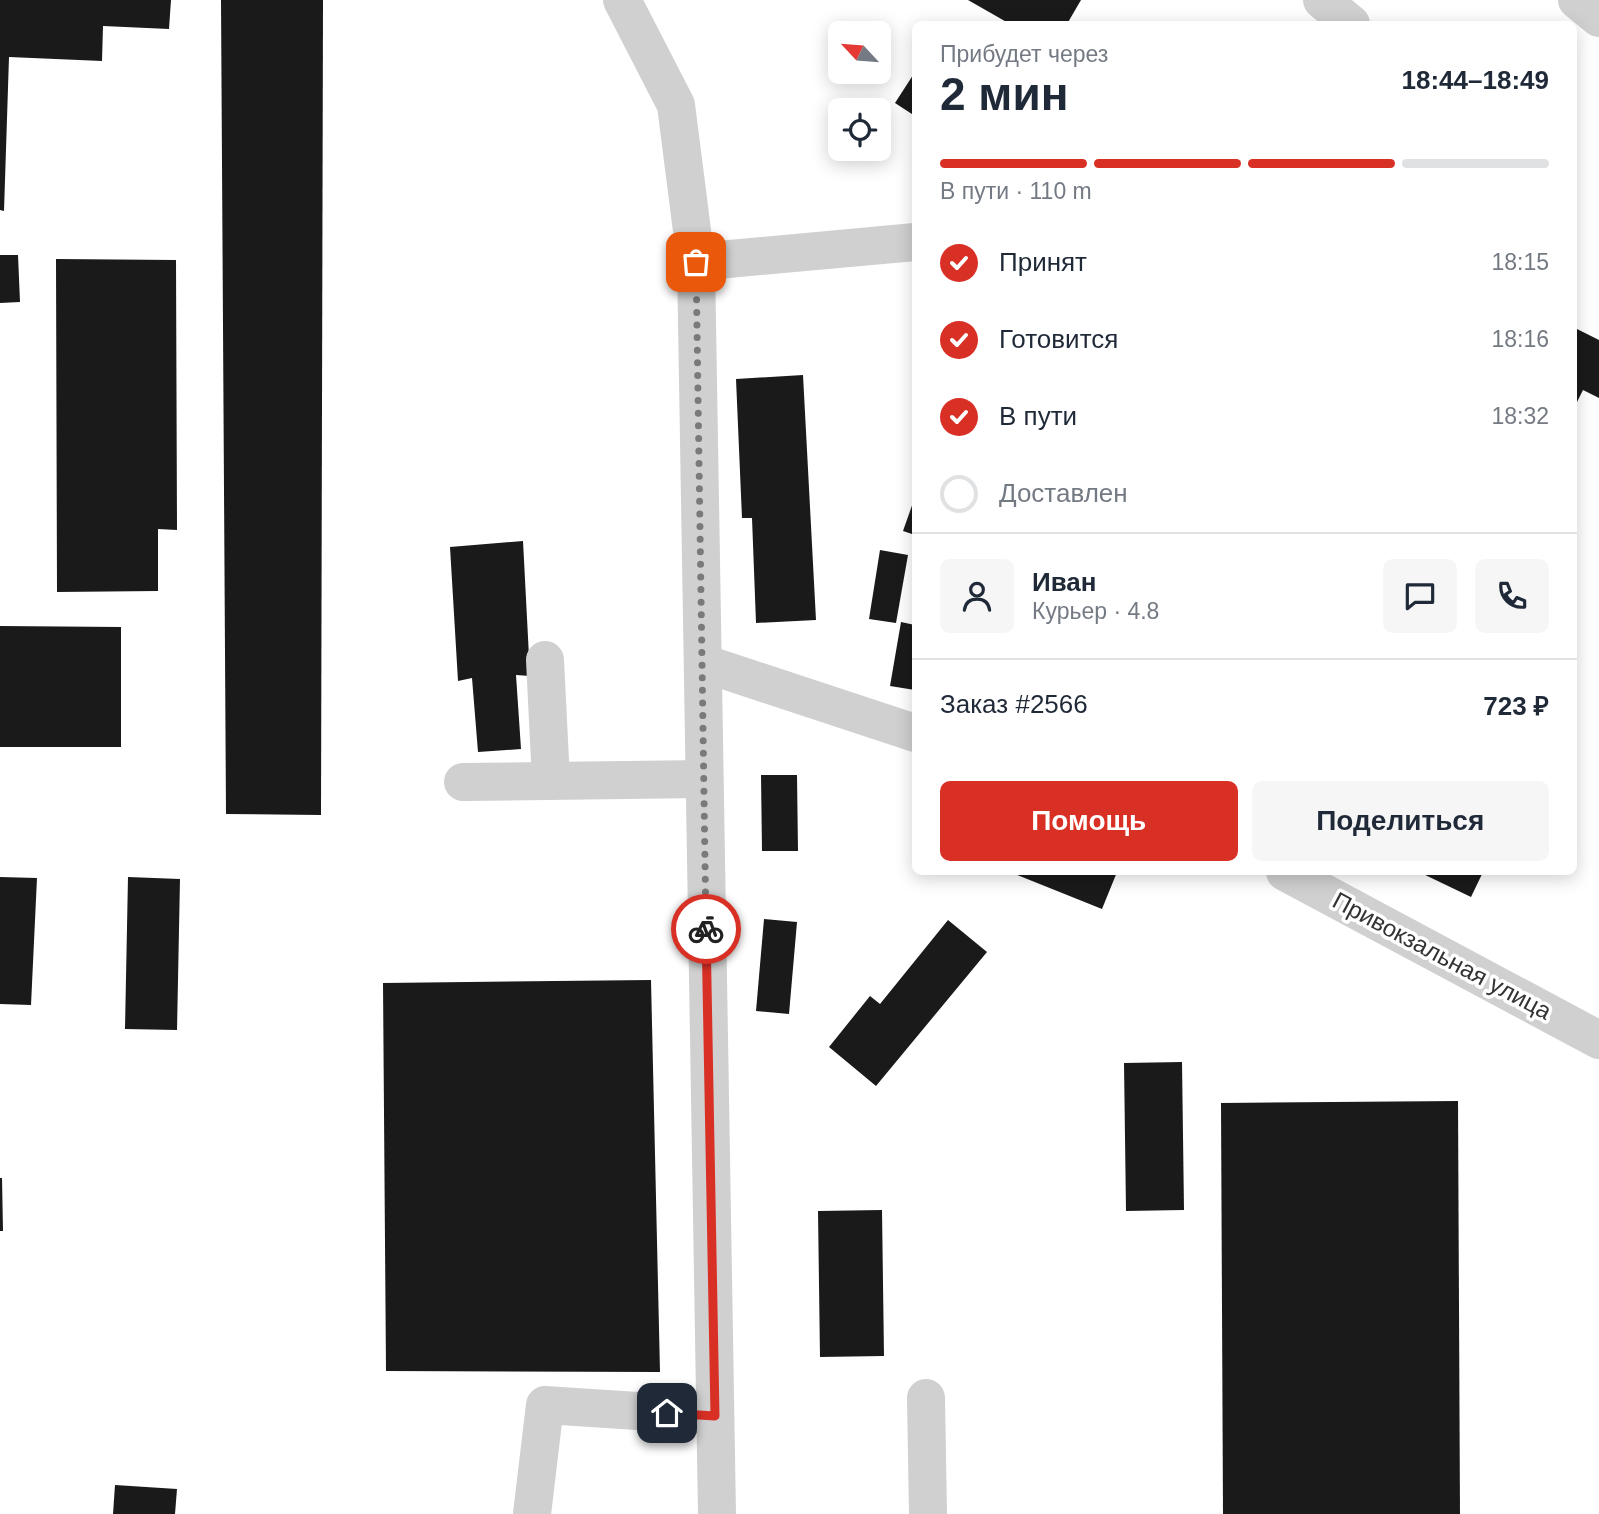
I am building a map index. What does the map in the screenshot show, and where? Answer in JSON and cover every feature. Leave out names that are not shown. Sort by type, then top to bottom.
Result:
[{"type":"street","points":[[622,0],[676,105],[696,262],[717,1514]]},
{"type":"street","points":[[1322,0],[1347,21]]},
{"type":"street","points":[[1577,0],[1599,18]]},
{"type":"street","points":[[696,262],[912,242]]},
{"type":"street","points":[[545,660],[551,781]]},
{"type":"street","points":[[703,663],[912,732]]},
{"type":"street","points":[[463,782],[704,779]]},
{"type":"street","name":"Привокзальная улица","points":[[1291,875],[1599,1040]]},
{"type":"street","points":[[926,1398],[928,1514]]},
{"type":"street","points":[[532,1514],[545,1405],[715,1416]]},
{"type":"building","points":[[0,0],[171,0],[169,29],[103,26],[102,61],[9,57],[4,211],[0,210]]},
{"type":"building","points":[[221,0],[323,0],[321,815],[226,814]]},
{"type":"building","points":[[968,0],[1081,0],[1069,21],[1005,21]]},
{"type":"building","points":[[912,77],[912,114],[895,103]]},
{"type":"building","points":[[0,255],[18,255],[20,302],[0,303]]},
{"type":"building","points":[[56,259],[176,260],[177,530],[158,529],[158,591],[57,592]]},
{"type":"building","points":[[1577,329],[1599,340],[1599,398],[1583,390],[1577,402]]},
{"type":"building","points":[[803,375],[816,620],[756,623],[752,518],[742,518],[736,379]]},
{"type":"building","points":[[912,506],[912,534],[903,531]]},
{"type":"building","points":[[523,541],[530,676],[516,675],[521,749],[478,752],[472,678],[458,681],[450,547]]},
{"type":"building","points":[[880,550],[908,555],[896,623],[869,619]]},
{"type":"building","points":[[901,622],[912,624],[912,690],[890,686]]},
{"type":"building","points":[[0,626],[121,627],[121,747],[0,747]]},
{"type":"building","points":[[761,775],[797,775],[798,851],[762,851]]},
{"type":"building","points":[[1017,875],[1116,875],[1102,909]]},
{"type":"building","points":[[1425,875],[1482,875],[1471,897]]},
{"type":"building","points":[[0,877],[37,878],[31,1005],[0,1004]]},
{"type":"building","points":[[128,877],[180,879],[177,1030],[125,1029]]},
{"type":"building","points":[[764,919],[797,922],[789,1014],[756,1011]]},
{"type":"building","points":[[948,920],[987,952],[876,1086],[829,1047],[870,996],[880,1004]]},
{"type":"building","points":[[651,980],[660,1372],[386,1371],[383,983]]},
{"type":"building","points":[[1182,1062],[1184,1210],[1126,1211],[1124,1063]]},
{"type":"building","points":[[1458,1101],[1460,1514],[1223,1514],[1221,1103]]},
{"type":"building","points":[[2,1178],[3,1231],[0,1231]]},
{"type":"building","points":[[882,1210],[884,1356],[820,1357],[818,1211]]},
{"type":"building","points":[[115,1485],[177,1489],[175,1514],[113,1514]]},
{"type":"way so far","points":[[696,262],[706,929]]},
{"type":"route","points":[[667,1413],[715,1416],[706,929]]}]
